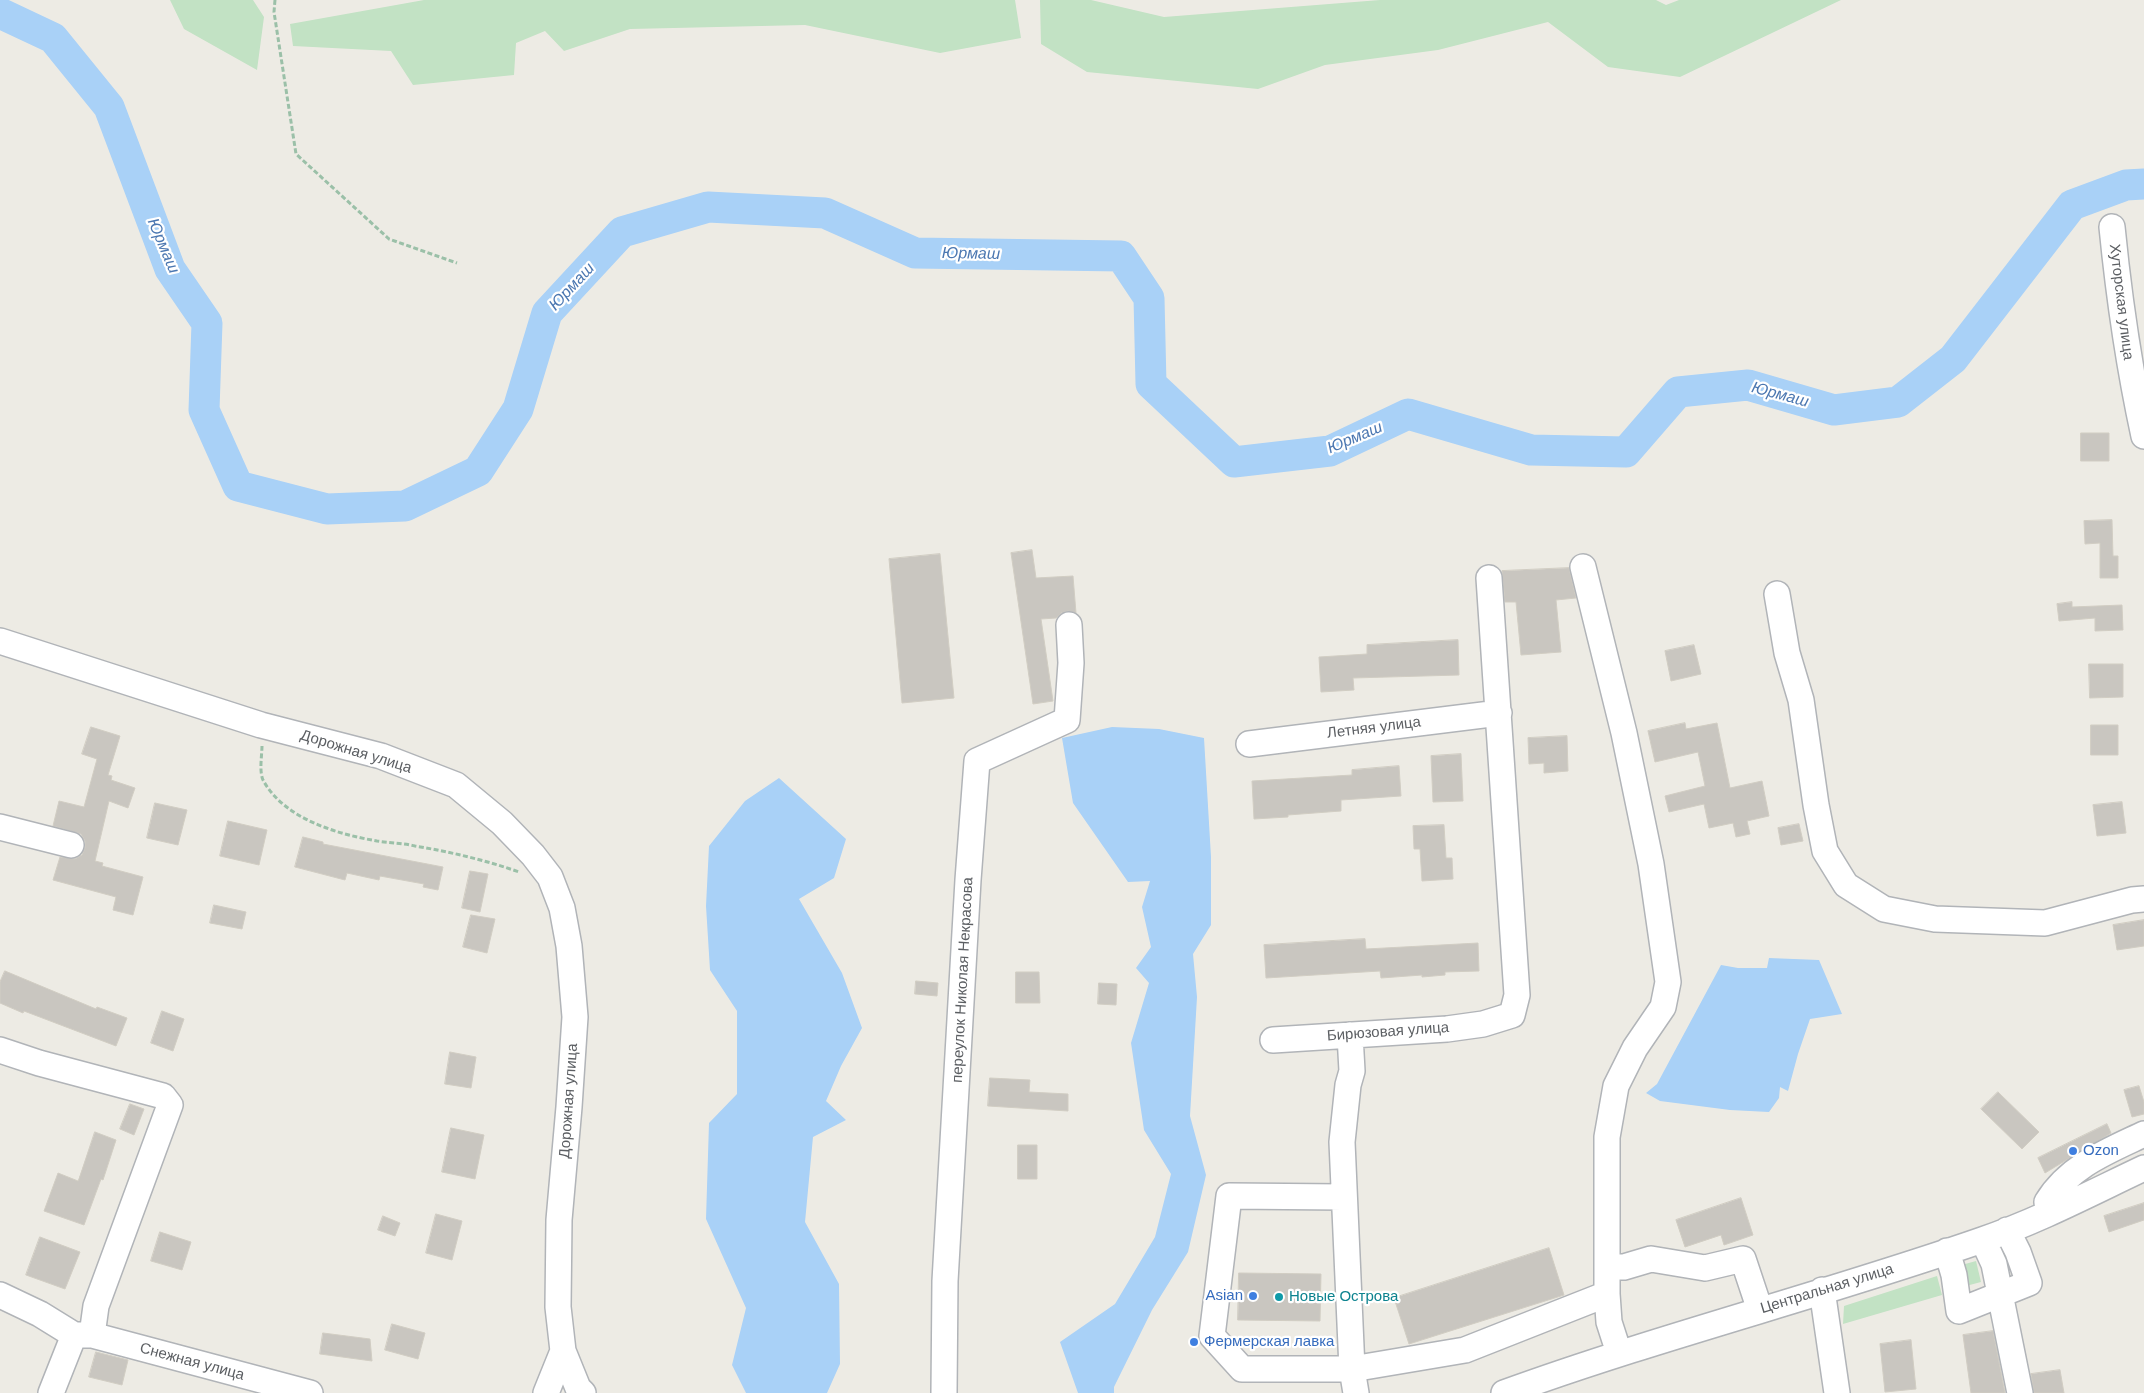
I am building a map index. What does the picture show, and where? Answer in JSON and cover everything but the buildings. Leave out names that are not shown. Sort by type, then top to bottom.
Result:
[{"type":"street","name":"Хуторская улица","points":[[2112,227],[2131,376],[2144,436]]},
{"type":"street","points":[[1583,567],[1624,733],[1651,864],[1668,982],[1663,1007],[1635,1048],[1616,1086],[1607,1137],[1607,1294],[1609,1322],[1619,1353]]},
{"type":"street","points":[[1490,578],[1499,713]]},
{"type":"street","points":[[1777,594],[1787,653],[1801,700],[1816,805],[1825,851],[1846,885],[1884,909],[1935,919],[2045,924],[2132,900],[2144,899]]},
{"type":"street","name":"переулок Николая Некрасова","points":[[944,1393],[945,1281],[977,760],[1067,720],[1071,663],[1069,625]]},
{"type":"street","name":"Дорожная улица","points":[[0,641],[262,725],[381,756],[456,785],[502,823],[533,855],[550,877],[562,908],[569,946],[575,1017],[559,1220],[558,1307],[562,1351],[578,1388],[583,1393]]},
{"type":"street","name":"Летняя улица","points":[[1249,744],[1499,713]]},
{"type":"street","name":"Бирюзовая улица","points":[[1273,1040],[1447,1029],[1483,1024],[1512,1015],[1516,996],[1499,713]]},
{"type":"street","points":[[0,827],[71,845]]},
{"type":"street","points":[[1350,1035],[1352,1071],[1348,1085],[1342,1142],[1343,1197],[1354,1381]]},
{"type":"street","points":[[0,1050],[39,1063],[164,1096],[170,1105],[96,1306],[83,1335],[50,1393]]},
{"type":"street","points":[[2051,1211],[2047,1202],[2055,1189],[2086,1162],[2144,1134]]},
{"type":"street","name":"Центральная улица","points":[[1514,1391],[1619,1353],[1983,1240],[2144,1168]]},
{"type":"street","points":[[1343,1197],[1229,1196],[1212,1336],[1242,1369],[1354,1381],[1465,1350],[1607,1294]]},
{"type":"street","points":[[1947,1251],[1954,1276],[1959,1311],[2029,1283],[2018,1252],[2007,1230]]},
{"type":"street","points":[[1983,1240],[1994,1264],[2020,1393]]},
{"type":"street","points":[[1607,1267],[1624,1267],[1651,1259],[1705,1268],[1743,1259],[1760,1310]]},
{"type":"street","points":[[1822,1290],[1837,1393]]},
{"type":"street","name":"Снежная улица","points":[[0,1295],[83,1335],[310,1393]]},
{"type":"street","points":[[546,1393],[562,1351]]},
{"type":"path","points":[[275,0],[274,12],[296,154],[389,239],[458,263]]},
{"type":"path","points":[[262,725],[262,778],[275,796],[302,816],[339,833],[378,842],[413,845],[489,861],[521,873]]},
{"type":"green space","points":[[170,0],[253,0],[264,17],[257,70],[184,29]]},
{"type":"green space","points":[[424,0],[1015,0],[1021,38],[940,53],[805,25],[630,29],[564,51],[545,31],[516,43],[514,75],[413,85],[391,51],[293,46],[290,24]]},
{"type":"green space","points":[[1040,0],[1091,0],[1164,17],[1380,0],[1656,0],[1666,5],[1679,0],[1841,0],[1680,77],[1608,67],[1548,22],[1438,50],[1325,65],[1258,89],[1087,72],[1041,44]]},
{"type":"green space","points":[[1976,1261],[1981,1282],[1962,1287],[1958,1266]]},
{"type":"green space","points":[[1937,1276],[1942,1295],[1843,1324],[1844,1306]]},
{"type":"water","points":[[1112,727],[1159,729],[1204,738],[1211,857],[1211,925],[1193,954],[1197,997],[1190,1116],[1206,1175],[1188,1252],[1152,1310],[1114,1387],[1114,1393],[1078,1393],[1060,1342],[1115,1304],[1155,1237],[1171,1174],[1144,1130],[1131,1043],[1149,983],[1136,968],[1151,947],[1142,907],[1150,881],[1128,882],[1073,803],[1062,738]]},
{"type":"water","points":[[779,778],[846,839],[834,878],[799,899],[842,973],[862,1028],[841,1066],[826,1101],[846,1120],[813,1137],[805,1222],[839,1284],[840,1364],[827,1393],[746,1393],[732,1365],[746,1308],[706,1219],[709,1123],[737,1094],[737,1011],[710,970],[706,906],[709,846],[745,801]]},
{"type":"water","points":[[1769,958],[1819,960],[1842,1014],[1810,1019],[1788,1091],[1780,1087],[1779,1098],[1769,1112],[1730,1110],[1660,1101],[1646,1093],[1657,1084],[1721,965],[1738,968],[1767,968]]},
{"type":"waterway","name":"Юрмаш","points":[[0,13],[53,38],[109,107],[170,269],[207,323],[204,410],[238,486],[327,509],[405,506],[478,471],[518,409],[547,313],[622,232],[708,207],[825,213],[915,253],[1121,256],[1149,298],[1151,384],[1234,462],[1330,451],[1408,414],[1531,450],[1626,452],[1678,392],[1748,385],[1834,410],[1898,402],[1953,359],[2072,205],[2126,185],[2144,184]]},
{"type":"place","name":"Ozon","points":[[2073,1151]]},
{"type":"place","name":"Asian","points":[[1253,1296]]},
{"type":"place","name":"Новые Острова","points":[[1279,1297]]},
{"type":"place","name":"Фермерская лавка","points":[[1194,1342]]}]
